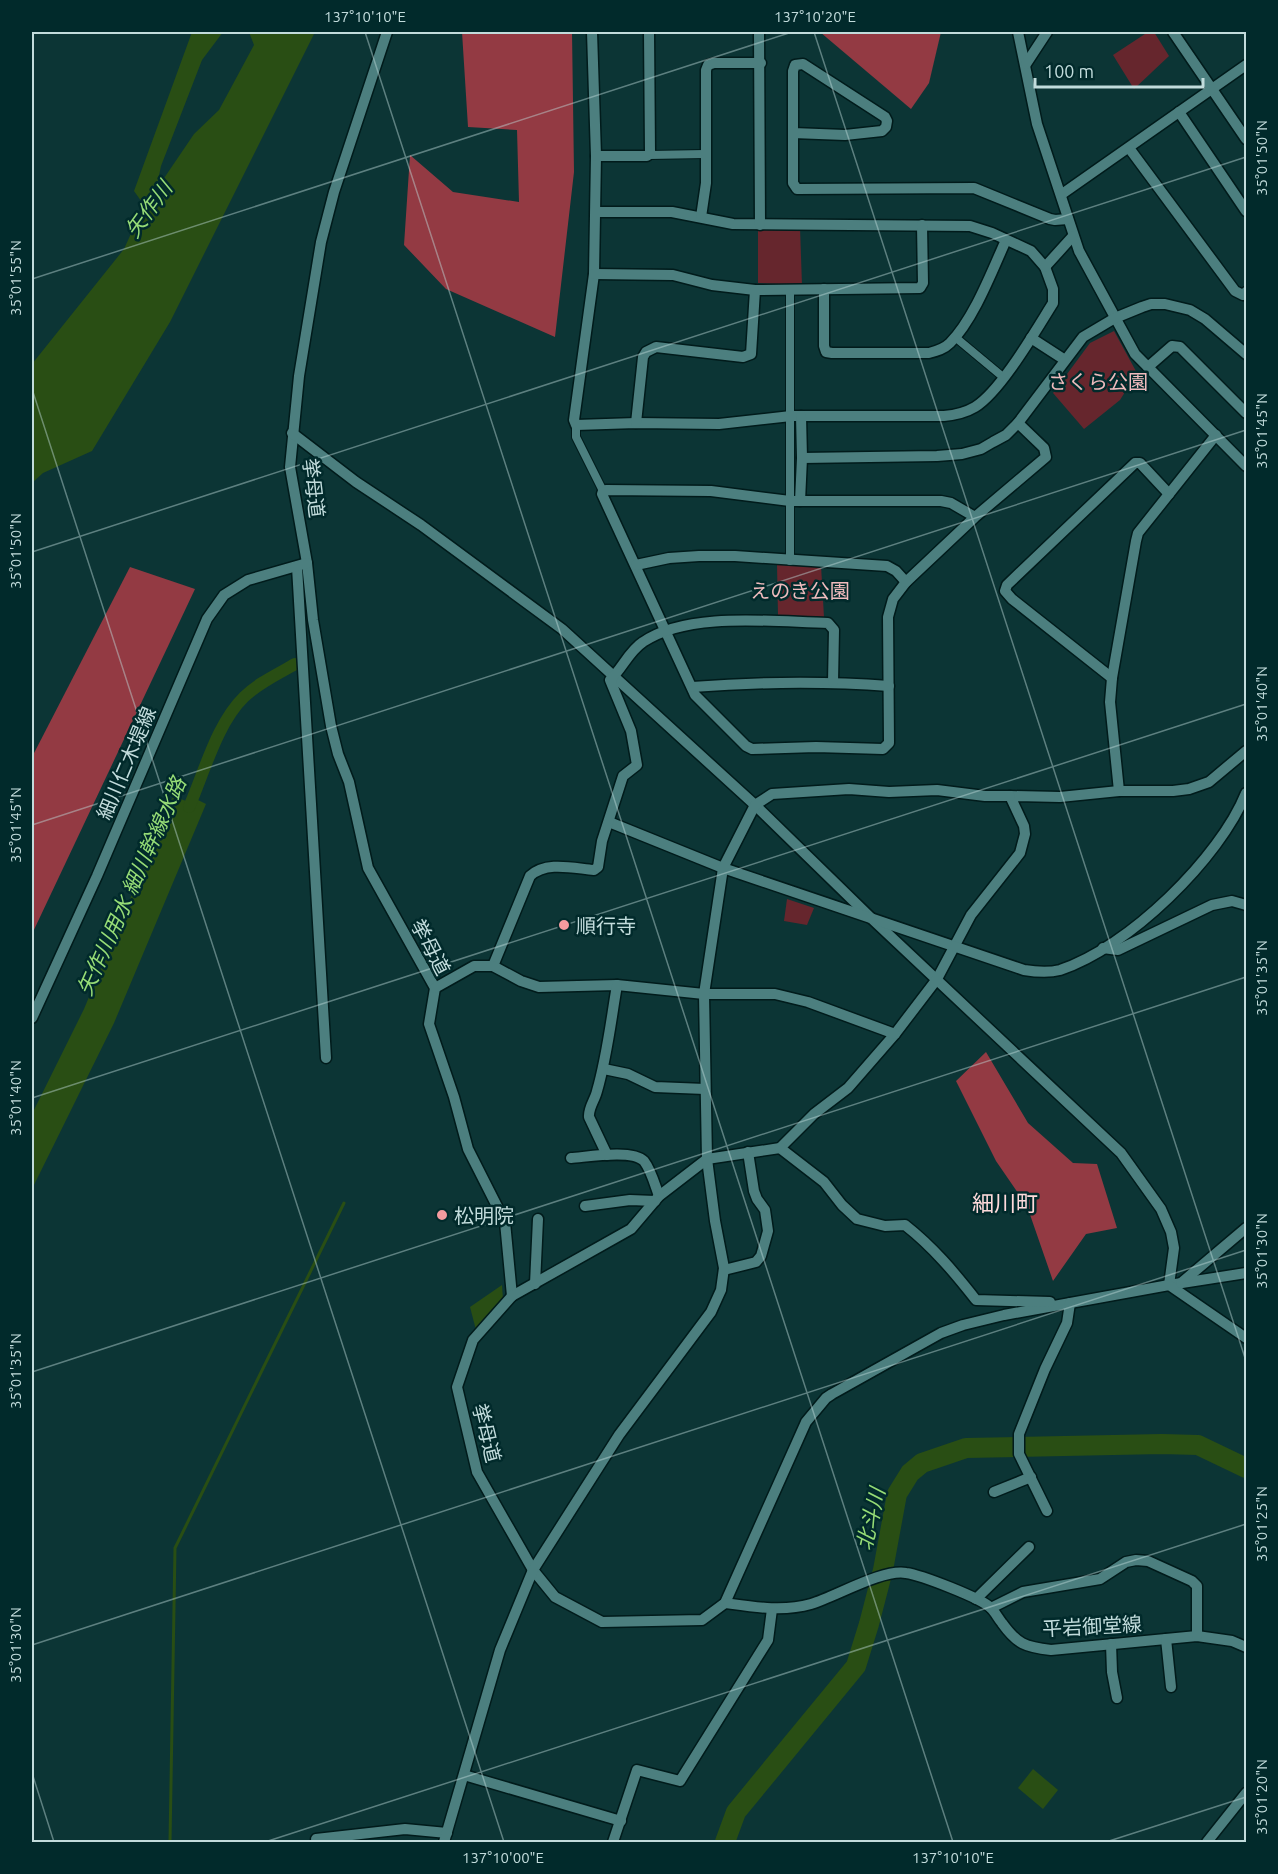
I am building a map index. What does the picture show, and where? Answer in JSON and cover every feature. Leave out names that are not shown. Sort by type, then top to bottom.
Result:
[{"type":"street","name":"挙母道","points":[[387,32],[334,192],[321,242],[299,376],[290,467],[302,565],[330,726],[349,782],[368,868],[435,988],[429,1024],[454,1097],[468,1149],[505,1222],[512,1296],[473,1340],[457,1388],[477,1472],[533,1570],[555,1597],[602,1622],[702,1620],[725,1603]]},
{"type":"street","points":[[592,32],[595,62],[596,156],[594,274],[574,420],[576,437],[603,490],[602,494],[697,698],[749,748],[883,749],[889,743],[889,609],[893,599],[906,582],[975,517],[1046,458],[1044,448],[1018,423]]},
{"type":"street","points":[[649,32],[649,155]]},
{"type":"street","points":[[759,32],[760,225]]},
{"type":"street","points":[[1018,32],[1037,124],[1062,194],[1078,251],[1131,349],[1246,466]]},
{"type":"street","points":[[1026,64],[1047,32]]},
{"type":"street","points":[[1173,32],[1246,139]]},
{"type":"street","points":[[701,217],[706,183],[706,70],[708,65],[714,63],[760,63]]},
{"type":"street","points":[[793,133],[845,135],[882,131],[886,127],[887,120],[799,63],[795,65],[793,71],[793,133],[793,183],[798,189],[974,188],[1050,219],[1068,219]]},
{"type":"street","points":[[1062,194],[1246,65]]},
{"type":"street","points":[[1179,112],[1246,211]]},
{"type":"street","points":[[1129,148],[1235,291],[1243,295],[1246,292]]},
{"type":"street","points":[[596,156],[705,154]]},
{"type":"street","points":[[576,425],[718,424],[796,416],[953,415],[968,411],[992,393],[1031,338],[1053,303],[1054,297],[1044,267],[1031,251],[970,226],[733,224],[662,211],[595,212]]},
{"type":"street","points":[[594,274],[673,275],[711,285],[755,290],[920,288],[923,283],[922,225]]},
{"type":"street","points":[[1044,267],[1073,236]]},
{"type":"street","points":[[824,289],[824,346],[826,352],[929,353],[943,348],[955,337],[974,308],[1006,240]]},
{"type":"street","points":[[790,289],[796,416],[795,501],[790,561]]},
{"type":"street","points":[[636,423],[643,357],[646,352],[656,347],[743,357],[751,354],[755,290]]},
{"type":"street","points":[[802,458],[937,456],[962,454],[981,449],[1006,435],[1018,423],[1083,337],[1115,318],[1151,304],[1178,306],[1190,310],[1205,319],[1246,354]]},
{"type":"street","points":[[955,337],[1003,377]]},
{"type":"street","points":[[1031,338],[1065,360]]},
{"type":"street","points":[[1148,367],[1172,346],[1180,347],[1246,414]]},
{"type":"street","points":[[795,501],[802,458],[796,416]]},
{"type":"street","points":[[292,433],[356,482],[421,525],[562,629],[615,675],[1121,1154],[1161,1209],[1171,1232],[1174,1248],[1169,1285]]},
{"type":"street","points":[[1119,791],[1110,713],[1112,678],[1138,533],[1216,435]]},
{"type":"street","points":[[1112,678],[1005,591],[1007,585],[1135,463],[1140,463],[1169,494]]},
{"type":"street","points":[[603,490],[711,491],[795,501],[941,501],[975,517]]},
{"type":"street","points":[[636,566],[669,558],[735,556],[887,566],[896,571],[906,582]]},
{"type":"street","points":[[302,565],[326,1058]]},
{"type":"street","name":"細川仁木堤線","points":[[32,1018],[98,876],[207,619],[224,595],[248,580],[302,565]]},
{"type":"street","points":[[493,966],[530,876],[538,868],[594,870],[598,867],[602,841],[623,776],[637,765],[631,732],[610,680],[640,643],[666,631],[706,621],[828,623],[834,630],[833,682]]},
{"type":"street","points":[[692,687],[773,682],[833,682],[889,686]]},
{"type":"street","points":[[316,1839],[405,1829],[445,1838],[500,1650],[533,1570],[619,1435],[711,1312],[721,1290],[724,1270],[706,1159],[704,994],[723,868],[754,805],[771,794],[849,789],[889,792],[937,790],[985,796],[1060,797],[1119,791],[1173,791],[1202,786],[1246,752]]},
{"type":"street","points":[[609,822],[723,868],[1034,972],[1059,970],[1103,948],[1148,916],[1196,869],[1232,823],[1246,793]]},
{"type":"street","points":[[512,1296],[631,1229],[657,1198],[706,1159],[780,1148],[814,1114],[849,1088],[895,1034],[937,979],[971,915],[1020,853],[1025,834],[1024,826],[1010,796]]},
{"type":"street","points":[[1103,948],[1118,950],[1212,905],[1233,901],[1246,905]]},
{"type":"street","points":[[435,988],[474,966],[493,966],[520,981],[539,987],[617,985],[704,994],[775,994],[808,1002],[895,1034]]},
{"type":"street","points":[[607,1155],[588,1111],[596,1097],[604,1069],[617,985]]},
{"type":"street","points":[[604,1069],[628,1074],[655,1087],[705,1089]]},
{"type":"street","points":[[780,1148],[824,1182],[842,1206],[856,1219],[885,1226],[905,1225],[924,1240],[946,1263],[976,1300],[1071,1303]]},
{"type":"street","points":[[724,1270],[756,1262],[761,1256],[768,1231],[765,1210],[754,1191],[748,1152]]},
{"type":"street","points":[[571,1158],[627,1155],[643,1160],[657,1198]]},
{"type":"street","points":[[585,1206],[657,1198]]},
{"type":"street","points":[[535,1284],[538,1219]]},
{"type":"street","points":[[1181,1283],[1246,1227]]},
{"type":"street","points":[[613,1842],[637,1770],[680,1781],[768,1640],[772,1609],[725,1603],[806,1422],[826,1398],[872,1370],[963,1325],[1004,1315],[1169,1285],[1246,1274]]},
{"type":"street","points":[[1169,1285],[1246,1338]]},
{"type":"street","points":[[1047,1511],[1019,1454],[1019,1434],[1045,1369],[1067,1323],[1071,1303]]},
{"type":"street","points":[[994,1492],[1031,1477]]},
{"type":"street","points":[[976,1599],[1029,1547]]},
{"type":"street","points":[[991,1608],[1023,1592],[1100,1579],[1126,1562],[1148,1561],[1192,1581],[1197,1586],[1197,1636]]},
{"type":"street","name":"平岩御堂線","points":[[772,1609],[811,1604],[890,1573],[906,1572],[976,1599],[991,1608],[1013,1639],[1038,1648],[1051,1650],[1197,1636],[1232,1641],[1246,1647]]},
{"type":"street","points":[[1166,1639],[1171,1687]]},
{"type":"street","points":[[1111,1644],[1112,1672],[1117,1698]]},
{"type":"street","points":[[464,1775],[621,1821]]},
{"type":"street","points":[[1207,1842],[1246,1793]]},
{"type":"green space","points":[[1148,32],[1154,32],[1169,56],[1134,89],[1113,55]]},
{"type":"green space","points":[[758,227],[800,227],[802,285],[758,283]]},
{"type":"green space","name":"さくら公園","points":[[1114,331],[1137,373],[1120,400],[1084,429],[1053,393],[1090,343]]},
{"type":"green space","name":"えのき公園","points":[[777,564],[821,565],[824,617],[778,616]]},
{"type":"green space","points":[[787,899],[814,908],[807,925],[784,921]]},
{"type":"shaded area","points":[[462,32],[572,32],[574,172],[555,337],[446,289],[404,245],[410,155],[453,192],[519,202],[517,130],[468,127]]},
{"type":"shaded area","points":[[820,32],[941,32],[929,83],[911,109]]},
{"type":"shaded area","points":[[130,567],[195,589],[32,934],[32,757]]},
{"type":"shaded area","points":[[986,1052],[1028,1123],[1073,1163],[1097,1164],[1117,1228],[1086,1234],[1053,1281],[1027,1206],[996,1161],[956,1081]]},
{"type":"water","name":"矢作川","points":[[192,32],[223,32],[202,60],[161,166],[156,190],[194,134],[219,110],[254,45],[249,32],[315,32],[170,322],[92,451],[43,473],[32,483],[32,364],[124,249],[144,205],[134,191]]},
{"type":"water","name":"矢作川用水 細川幹線水路","points":[[191,790],[200,794],[198,800],[206,804],[114,1023],[32,1189],[32,1114],[84,1009],[173,796],[186,801]]},
{"type":"water","points":[[502,1285],[503,1300],[476,1330],[470,1307]]},
{"type":"water","points":[[1033,1769],[1058,1790],[1043,1809],[1018,1788]]},
{"type":"waterway","name":"矢作川用水 細川幹線水路","points":[[189,807],[212,749],[234,708],[255,687],[295,664]]},
{"type":"waterway","points":[[170,1842],[175,1548],[344,1203]]},
{"type":"waterway","name":"北斗川","points":[[725,1842],[736,1812],[856,1666],[883,1570],[897,1494],[910,1473],[922,1463],[966,1448],[1162,1444],[1198,1445],[1246,1468]]},
{"type":"place","name":"順行寺","points":[[564,925]]},
{"type":"place","name":"松明院","points":[[442,1215]]},
{"type":"district","name":"細川町","points":[[1005,1202]]}]
